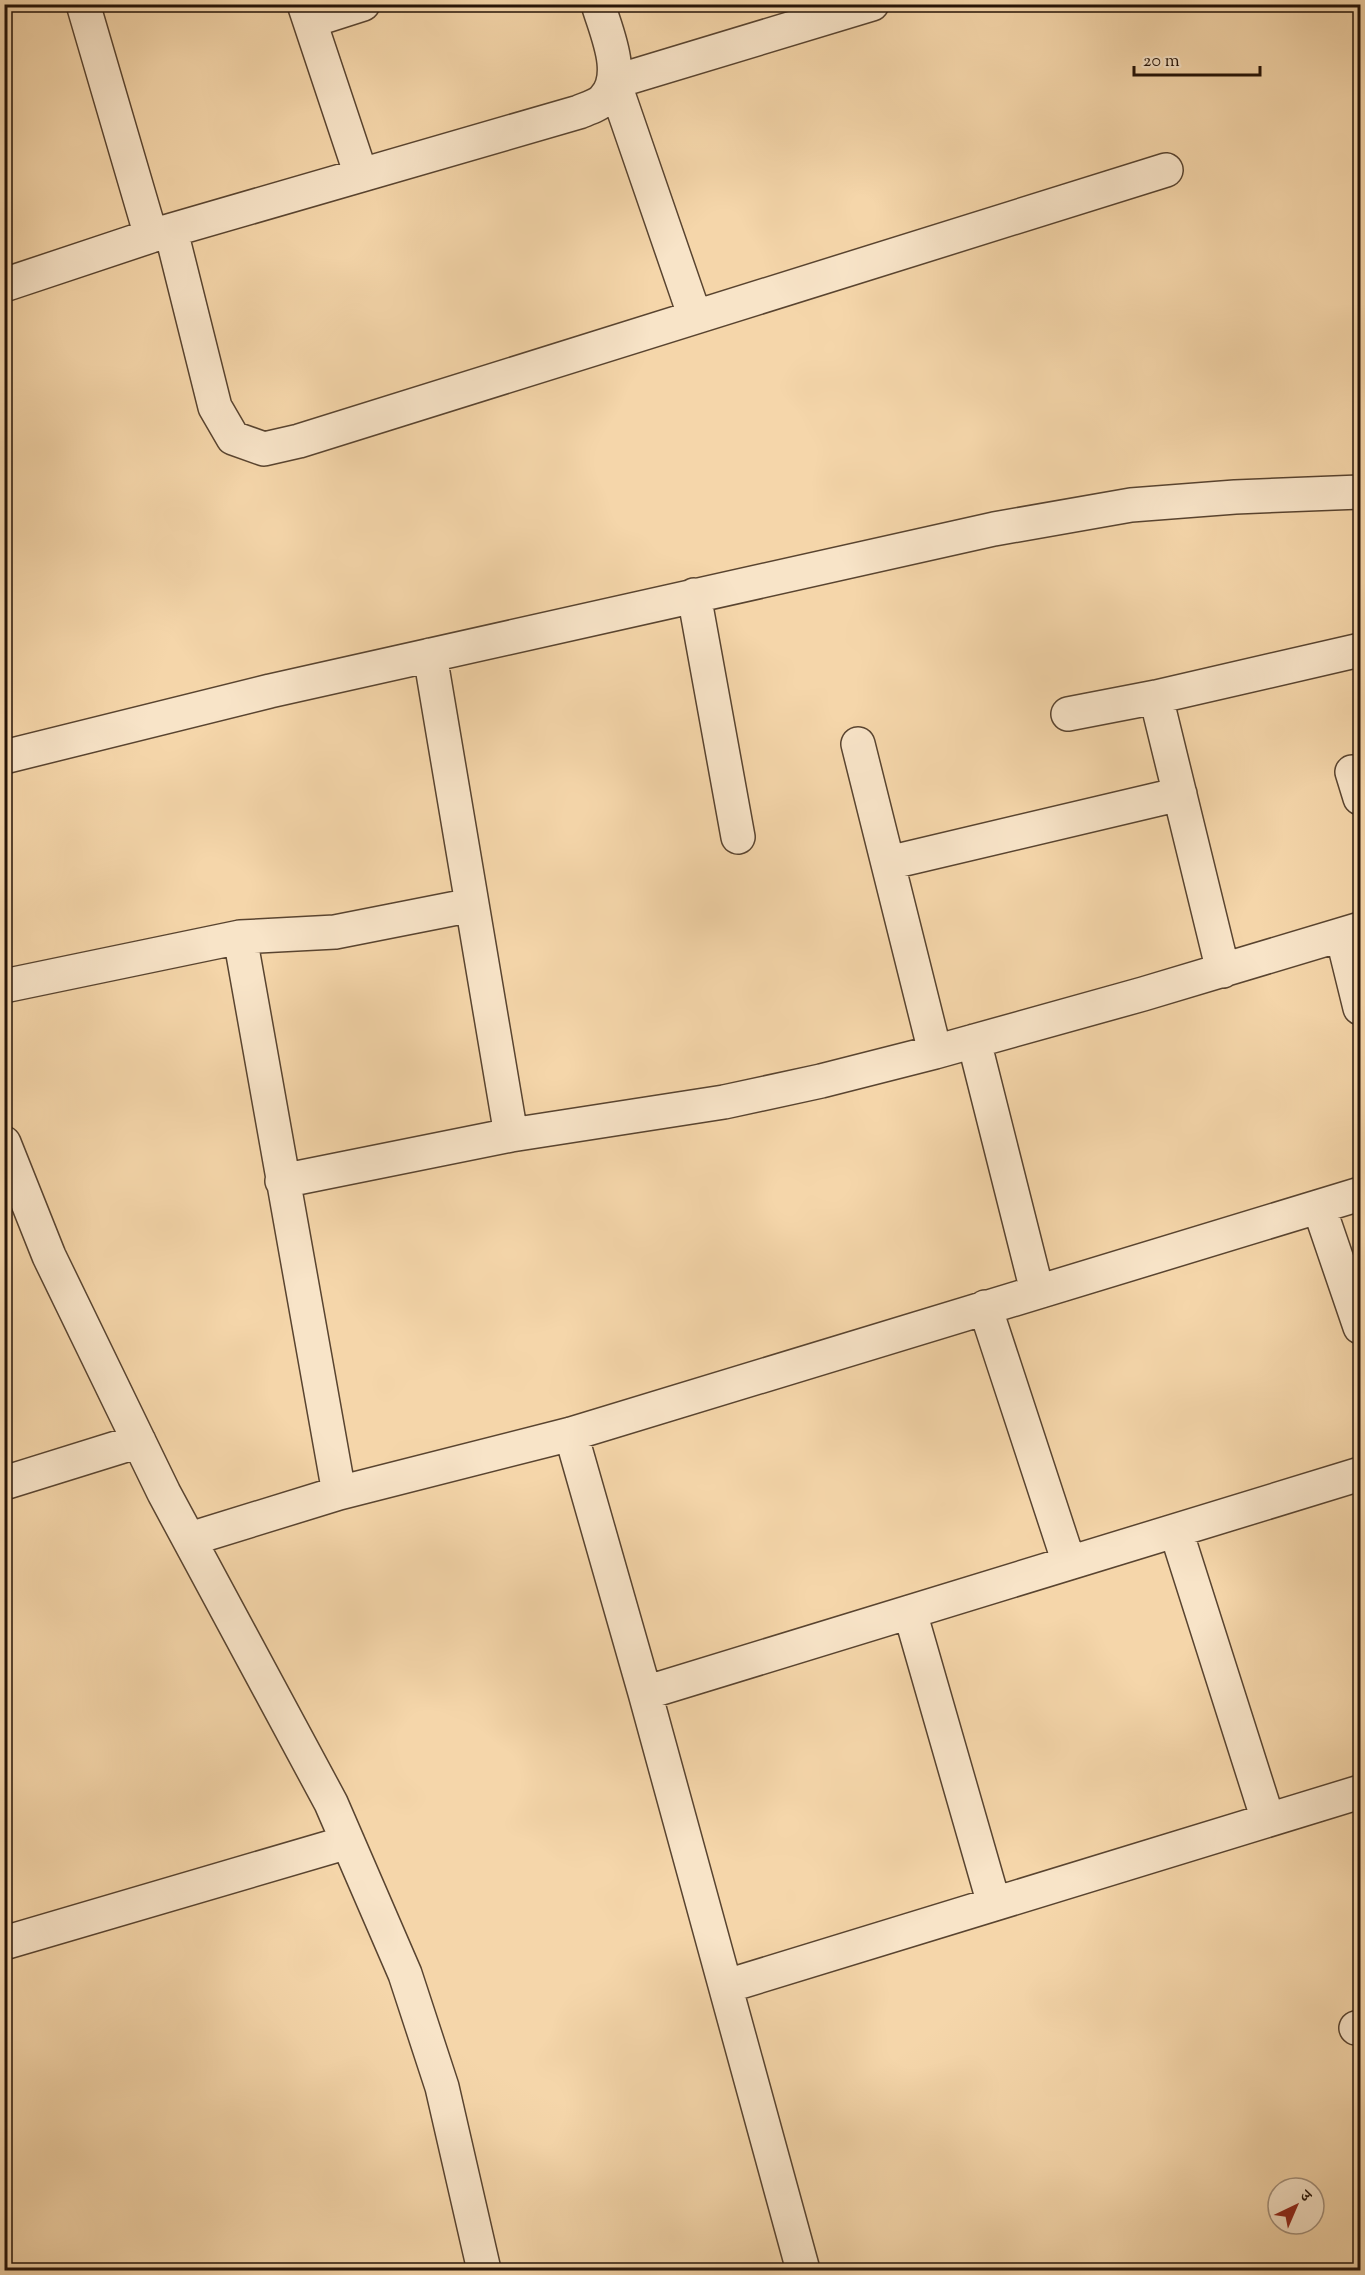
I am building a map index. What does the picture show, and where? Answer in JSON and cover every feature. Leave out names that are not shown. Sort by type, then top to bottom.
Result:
[{"type":"street","points":[[83,4],[161,234],[215,407],[233,438],[264,449],[299,441],[1166,170]]},
{"type":"street","points":[[361,175],[307,13],[363,4]]},
{"type":"street","points":[[598,4],[614,57],[614,82],[695,317]]},
{"type":"street","points":[[4,285],[161,234],[579,112],[604,100],[614,82],[865,6]]},
{"type":"street","points":[[4,757],[270,691],[994,529],[1131,505],[1235,497],[1360,492]]},
{"type":"street","points":[[694,595],[738,837]]},
{"type":"street","points":[[1068,714],[1156,697],[1360,650]]},
{"type":"street","points":[[430,655],[511,1135]]},
{"type":"street","points":[[1156,697],[1223,971]]},
{"type":"street","points":[[858,744],[935,1052]]},
{"type":"street","points":[[888,863],[1180,794]]},
{"type":"street","points":[[4,986],[240,937],[335,932],[472,905]]},
{"type":"street","points":[[282,1181],[511,1135],[724,1102],[821,1081],[935,1052],[1223,971],[1351,932],[1360,1008]]},
{"type":"street","points":[[240,937],[339,1493]]},
{"type":"street","points":[[974,1041],[1037,1291]]},
{"type":"street","points":[[4,1143],[49,1256],[139,1441],[331,1803],[405,1974],[442,2087],[484,2271]]},
{"type":"street","points":[[190,1539],[339,1493],[571,1434],[1360,1194]]},
{"type":"street","points":[[1319,1207],[1360,1327]]},
{"type":"street","points":[[985,1307],[1069,1563]]},
{"type":"street","points":[[571,1434],[727,1986],[803,2271]]},
{"type":"street","points":[[4,1483],[139,1441]]},
{"type":"street","points":[[645,1693],[1360,1474]]},
{"type":"street","points":[[1176,1531],[1268,1820]]},
{"type":"street","points":[[910,1612],[994,1904]]},
{"type":"street","points":[[727,1986],[1360,1792]]},
{"type":"street","points":[[4,1943],[348,1842]]}]
